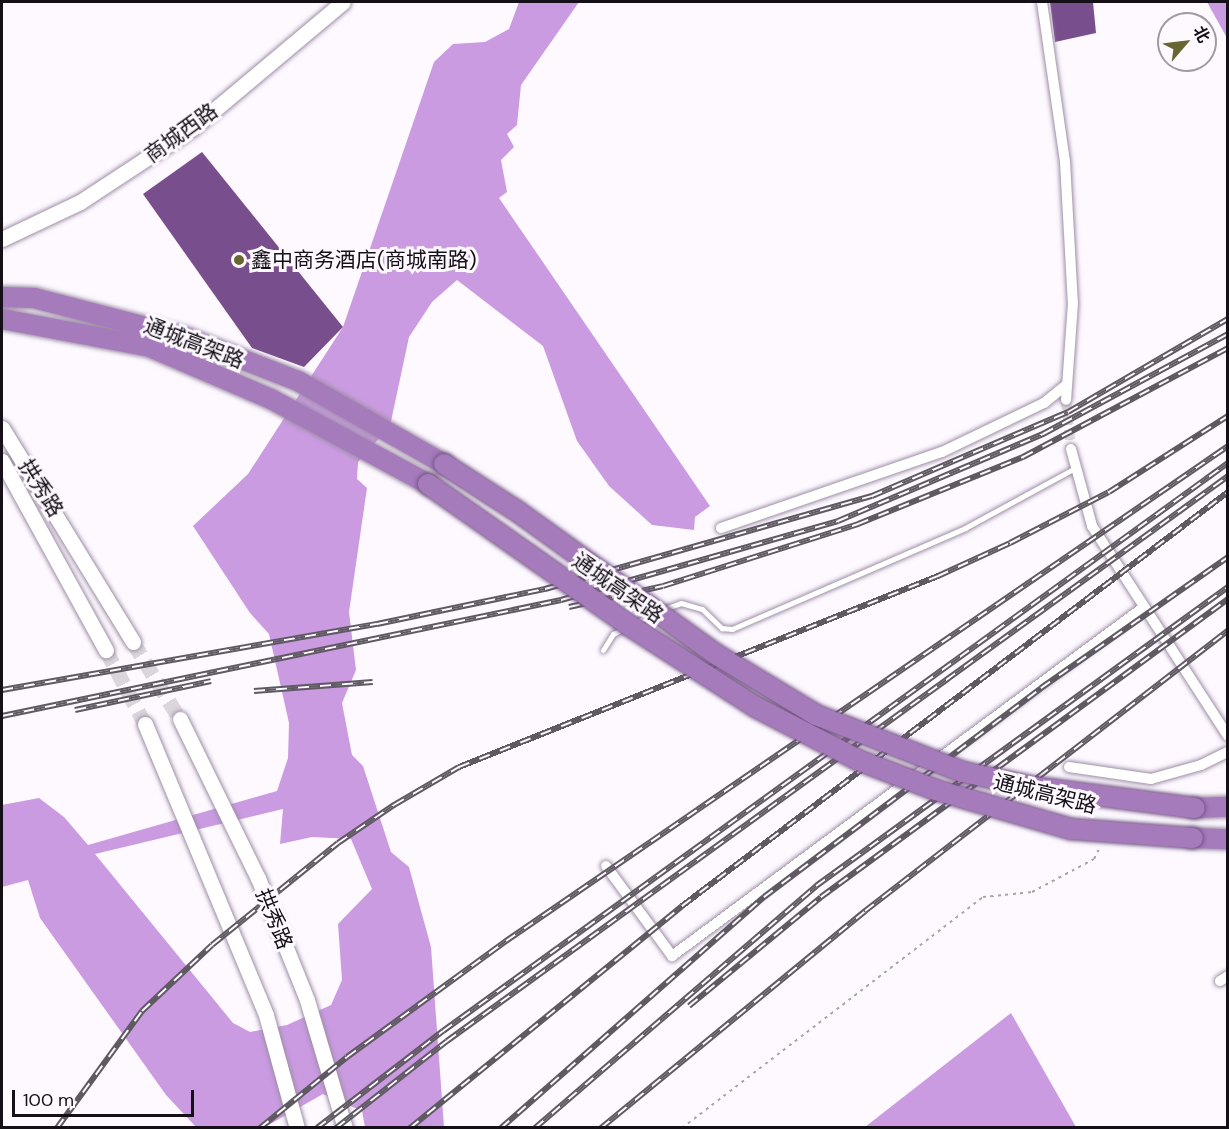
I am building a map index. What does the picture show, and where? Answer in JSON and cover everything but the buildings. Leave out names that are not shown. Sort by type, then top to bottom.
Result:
[{"type":"highway","name":"通城高架路","points":[[2,297],[34,298],[185,337],[298,381],[517,511],[717,655],[816,715],[963,772],[1097,796],[1227,807]]},
{"type":"highway","name":"通城高架路","points":[[2,319],[150,347],[271,399],[428,484],[630,626],[754,706],[858,759],[936,790],[1071,829],[1130,836],[1227,839]]},
{"type":"main road","name":"商城西路","points":[[2,239],[80,202],[194,127],[343,2]]},
{"type":"main road","name":"拱秀路","points":[[2,428],[133,642]]},
{"type":"main road","name":"拱秀路","points":[[2,461],[106,650]]},
{"type":"main road","name":"拱秀路","points":[[180,719],[258,878],[307,1000],[345,1128]]},
{"type":"main road","name":"拱秀路","points":[[145,724],[266,1015],[297,1128]]},
{"type":"street","points":[[1042,2],[1067,209],[1073,303],[1065,386],[1066,400]]},
{"type":"street","points":[[721,528],[942,452],[1044,403],[1065,386]]},
{"type":"street","points":[[1071,449],[1073,470],[1092,526],[1227,736]]},
{"type":"street","points":[[606,867],[672,956],[1144,607]]},
{"type":"street","points":[[1069,767],[1151,779],[1201,765],[1227,752]]},
{"type":"lane","points":[[603,650],[613,634],[681,603],[702,609],[722,628],[732,629],[965,528],[1073,470]]},
{"type":"path","points":[[682,1128],[983,897],[1032,892],[1094,859],[1104,839]]},
{"type":"shaded area","points":[[519,2],[579,2],[521,85],[517,125],[507,134],[514,147],[501,160],[507,192],[499,198],[710,506],[695,517],[694,530],[652,525],[609,486],[577,441],[543,346],[457,280],[432,302],[409,337],[390,426],[358,462],[357,479],[367,488],[349,612],[356,670],[342,703],[352,755],[363,766],[391,852],[409,867],[431,947],[444,1127],[365,1127],[362,1111],[323,1094],[265,1127],[196,1127],[166,1095],[40,918],[28,880],[2,887],[2,805],[39,798],[64,817],[88,845],[277,791],[288,758],[289,723],[269,634],[250,613],[193,526],[248,474],[343,327],[434,62],[453,44],[485,42],[509,29]],"holes":[[[283,809],[280,844],[312,837],[351,839],[372,889],[338,924],[342,980],[331,1005],[287,1025],[250,1032],[233,1023],[95,854]]]},
{"type":"shaded area","points":[[1207,2],[1227,2],[1227,38],[1217,20],[1217,12],[1213,12]]},
{"type":"shaded area","points":[[1011,1013],[1076,1127],[865,1127]]},
{"type":"tunnel","points":[[1066,400],[1071,449]]},
{"type":"tunnel","points":[[133,642],[180,719]]},
{"type":"tunnel","points":[[106,650],[145,724]]},
{"type":"railway","points":[[2,690],[377,624],[545,589],[872,496],[1068,412],[1228,319]]},
{"type":"railway","points":[[2,716],[561,600],[838,521],[1043,434],[1228,334]]},
{"type":"railway","points":[[569,607],[663,586],[858,524],[1023,457],[1228,348]]},
{"type":"railway","points":[[57,1128],[142,1011],[212,945],[338,843],[394,805],[459,767],[938,576],[1010,543],[1109,492],[1228,416]]},
{"type":"railway","points":[[260,1128],[347,1057],[506,941],[1228,446]]},
{"type":"railway","points":[[317,1128],[443,1031],[1228,463]]},
{"type":"railway","points":[[336,1128],[447,1041],[1228,476]]},
{"type":"railway","points":[[410,1128],[682,906],[1228,492]]},
{"type":"railway","points":[[501,1128],[764,897],[1041,688],[1228,557]]},
{"type":"railway","points":[[535,1128],[816,886],[1228,587]]},
{"type":"railway","points":[[689,1006],[821,897],[1228,599]]},
{"type":"railway","points":[[601,1128],[865,911],[1228,630]]},
{"type":"railway","points":[[75,710],[211,681]]},
{"type":"railway","points":[[254,691],[373,682]]},
{"type":"place","name":"鑫中商务酒店(商城南路)","points":[[239,260]]}]
